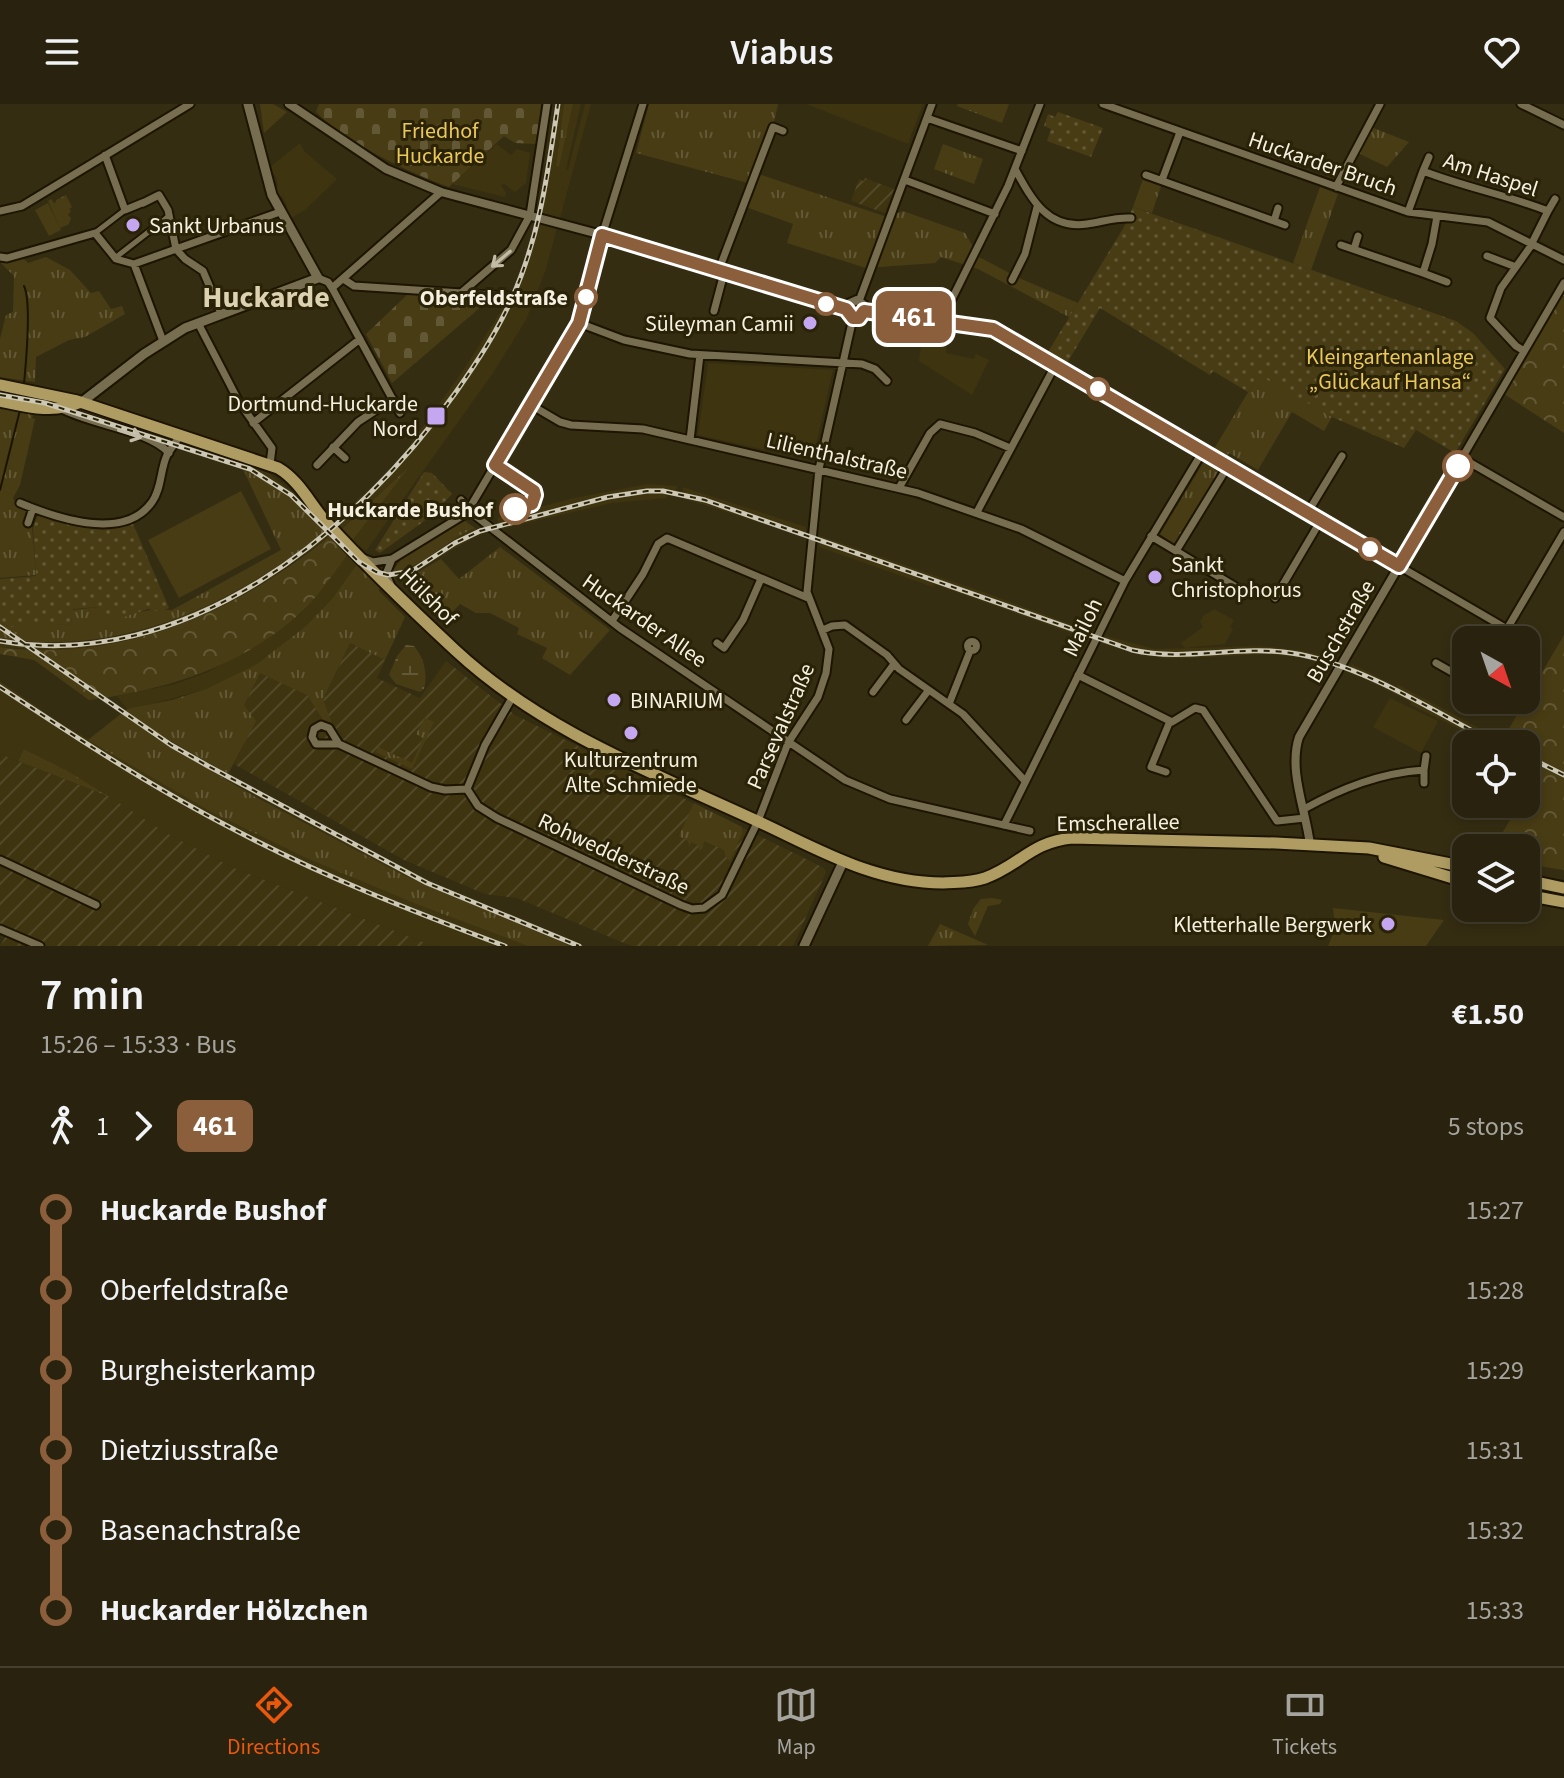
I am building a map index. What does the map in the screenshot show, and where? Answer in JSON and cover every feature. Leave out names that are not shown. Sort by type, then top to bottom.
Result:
[{"type":"main road","points":[[0,401],[62,409],[82,402],[163,341],[221,313],[318,278],[280,212],[268,183],[248,104]]},
{"type":"main road","name":"Hülshof","points":[[0,385],[82,402],[270,464],[292,478],[325,520],[361,557],[470,664],[512,698],[598,747],[758,821]]},
{"type":"main road","name":"Emscherallee","points":[[758,821],[843,862],[888,878],[921,882],[971,882],[988,877],[1040,845],[1063,839],[1310,845],[1389,851],[1452,864]]},
{"type":"main road","name":"Emscherallee","points":[[1356,849],[1452,878]]},
{"type":"main road","points":[[804,946],[843,862]]},
{"type":"main road","points":[[1540,883],[1564,888]]},
{"type":"main road","points":[[1540,898],[1564,902]]},
{"type":"street","points":[[0,211],[22,206],[190,104]]},
{"type":"street","points":[[289,104],[386,169],[441,192],[602,235],[846,309],[853,318],[859,318],[864,311],[859,301]]},
{"type":"street","points":[[460,294],[511,250],[530,215],[547,104]]},
{"type":"street","points":[[361,557],[373,562],[392,559],[468,510],[579,323],[602,235],[643,104]]},
{"type":"street","points":[[859,301],[932,104]]},
{"type":"street","points":[[941,321],[995,214],[1040,104]]},
{"type":"street","name":"Huckarder Bruch","points":[[1103,104],[1408,212],[1488,222],[1564,260]]},
{"type":"street","points":[[1336,187],[1380,104]]},
{"type":"street","points":[[1521,104],[1564,125]]},
{"type":"street","points":[[927,118],[1022,151]]},
{"type":"street","points":[[764,124],[783,131]]},
{"type":"street","points":[[714,311],[721,272],[773,127]]},
{"type":"street","points":[[1162,180],[1180,132]]},
{"type":"street","points":[[105,155],[125,210]]},
{"type":"street","name":"Am Haspel","points":[[1408,212],[1429,157]]},
{"type":"street","points":[[1015,169],[1037,207],[1061,221],[1077,225],[1112,218],[1131,218]]},
{"type":"street","name":"Am Haspel","points":[[1423,171],[1548,211]]},
{"type":"street","points":[[1146,175],[1285,225]]},
{"type":"street","points":[[905,180],[995,214]]},
{"type":"street","points":[[332,288],[345,280],[441,192]]},
{"type":"street","points":[[0,257],[7,258],[95,233],[125,210],[159,195],[169,216],[176,249],[203,271],[221,313]]},
{"type":"street","name":"Am Haspel","points":[[1532,243],[1555,199]]},
{"type":"street","points":[[1012,280],[1025,254],[1037,207]]},
{"type":"street","points":[[1274,221],[1278,208]]},
{"type":"street","points":[[95,233],[115,258],[134,264],[280,212]]},
{"type":"street","points":[[115,258],[169,216]]},
{"type":"street","points":[[1423,273],[1437,216]]},
{"type":"street","points":[[1354,249],[1358,236]]},
{"type":"street","points":[[1524,351],[1490,318],[1501,288],[1532,243]]},
{"type":"street","points":[[1341,245],[1447,282]]},
{"type":"street","points":[[1487,256],[1516,267]]},
{"type":"street","points":[[134,264],[163,341]]},
{"type":"street","points":[[318,278],[328,282],[332,288],[400,413]]},
{"type":"street","points":[[345,280],[354,286],[508,296]]},
{"type":"street","name":"Buschstraße","points":[[1310,845],[1295,761],[1299,737],[1564,283]]},
{"type":"street","points":[[846,309],[851,302],[859,301]]},
{"type":"street","points":[[864,311],[993,329],[1502,626]]},
{"type":"street","name":"Parsevalstraße","points":[[758,821],[788,743],[818,697],[826,673],[829,649],[808,598],[819,469],[853,318]]},
{"type":"street","points":[[198,323],[233,393],[272,448],[270,464]]},
{"type":"street","points":[[579,323],[624,340],[700,355],[869,366],[887,381]]},
{"type":"street","points":[[253,423],[360,339]]},
{"type":"street","points":[[690,440],[700,355]]},
{"type":"street","points":[[977,512],[1056,364]]},
{"type":"street","points":[[317,465],[358,422],[393,399]]},
{"type":"street","name":"Lilienthalstraße","points":[[531,405],[571,425],[643,429],[899,488],[1021,529],[1125,581]]},
{"type":"street","points":[[62,409],[83,419],[156,442],[169,453]]},
{"type":"street","points":[[899,488],[930,433],[940,424],[975,433],[1010,448]]},
{"type":"street","points":[[20,503],[94,523],[120,523],[131,519],[152,502],[169,453],[180,434]]},
{"type":"street","points":[[333,447],[345,458]]},
{"type":"street","name":"Mailoh","points":[[1004,825],[1125,581],[1203,451]]},
{"type":"street","points":[[1308,512],[1342,456]]},
{"type":"street","points":[[1462,458],[1564,517]]},
{"type":"street","points":[[1176,551],[1228,466]]},
{"type":"street","name":"Huckarder Allee","points":[[461,500],[468,510],[612,621],[835,774],[864,790],[1030,831]]},
{"type":"street","points":[[28,523],[33,508]]},
{"type":"street","points":[[1275,598],[1321,520]]},
{"type":"street","points":[[1509,626],[1564,532]]},
{"type":"street","points":[[1151,536],[1236,587],[1243,595]]},
{"type":"street","points":[[612,621],[663,538],[673,539],[808,598]]},
{"type":"street","points":[[391,587],[386,574],[392,559]]},
{"type":"street","points":[[717,643],[724,648],[734,634],[761,579]]},
{"type":"street","points":[[823,630],[845,625],[887,655],[894,664],[974,725],[978,733],[1025,781]]},
{"type":"street","points":[[949,704],[970,651]]},
{"type":"street","points":[[1436,663],[1452,672]]},
{"type":"street","points":[[873,692],[894,664]]},
{"type":"street","points":[[1078,675],[1172,722],[1195,708],[1203,710],[1277,821],[1304,814],[1363,781],[1424,770]]},
{"type":"street","points":[[906,720],[928,691]]},
{"type":"street","points":[[339,744],[431,787],[467,789],[485,745],[512,698]]},
{"type":"street","points":[[1166,772],[1151,767],[1170,721]]},
{"type":"street","points":[[1424,783],[1426,756]]},
{"type":"street","name":"Rohwedderstraße","points":[[467,789],[478,806],[497,818],[692,909],[708,907],[722,895],[758,821]]},
{"type":"street","points":[[0,860],[96,905]]},
{"type":"street","points":[[0,929],[40,946]]},
{"type":"shaded area","points":[[555,104],[564,104],[556,165],[559,167],[573,104],[581,104],[568,170],[585,104],[591,104],[560,218],[538,212]]},
{"type":"shaded area","points":[[806,104],[923,104],[908,144]]},
{"type":"shaded area","points":[[300,143],[304,151],[337,179],[305,210],[288,220],[283,212],[287,206],[282,196],[278,198],[274,189],[278,186],[276,177],[269,168]]},
{"type":"shaded area","points":[[497,144],[511,155],[517,149],[530,153],[526,183],[515,192],[501,185],[505,197],[452,184]]},
{"type":"shaded area","points":[[865,178],[894,189],[885,213],[851,201],[859,179],[864,181]]},
{"type":"shaded area","points":[[536,223],[557,228],[545,272],[526,320],[493,373],[366,551],[352,541],[409,467],[341,530],[334,522],[398,462],[466,366],[512,294]]},
{"type":"shaded area","points":[[923,331],[946,334],[946,353],[974,359],[976,354],[989,360],[972,395],[919,361]]},
{"type":"shaded area","points":[[708,363],[833,370],[813,458],[698,435]]},
{"type":"shaded area","points":[[191,442],[270,474],[307,504],[347,552],[330,536],[273,577],[230,602],[146,637],[69,651],[0,647],[0,638],[81,643],[110,639],[162,624],[229,594],[301,550],[325,531],[282,490],[260,476],[244,468],[178,448]]},
{"type":"shaded area","points":[[648,484],[677,486],[675,495],[612,503],[501,529],[497,518],[574,498]]},
{"type":"shaded area","points":[[683,487],[806,527],[806,537],[682,498]]},
{"type":"shaded area","points":[[475,528],[481,533],[416,571],[392,576],[392,572],[408,568],[463,532]]},
{"type":"shaded area","points":[[820,536],[1091,632],[1088,639],[819,547]]},
{"type":"shaded area","points":[[348,553],[357,564],[332,599],[306,626],[257,664],[206,689],[141,707],[127,709],[117,696],[175,684],[208,672],[263,641],[299,615]]},
{"type":"shaded area","points":[[1214,609],[1234,620],[1225,644],[1185,648],[1181,643],[1203,627],[1200,622],[1203,616]]},
{"type":"shaded area","points":[[1106,636],[1155,649],[1261,646],[1334,658],[1330,665],[1307,658],[1267,654],[1170,659],[1133,653],[1102,643]]},
{"type":"shaded area","points":[[350,643],[385,660],[377,678],[420,698],[446,661],[515,715],[824,868],[826,872],[793,946],[633,946],[517,898],[485,894],[404,860],[234,764],[255,721],[244,705],[260,672],[308,695],[324,720],[331,723],[323,699]]},
{"type":"shaded area","points":[[1352,664],[1397,687],[1399,685],[1483,730],[1462,730],[1347,670]]},
{"type":"shaded area","points":[[0,681],[57,721],[213,813],[306,858],[528,946],[433,946],[234,868],[168,834],[66,770],[24,749],[18,761],[0,754]]},
{"type":"shaded area","points":[[1390,698],[1438,721],[1421,753],[1373,727]]},
{"type":"shaded area","points":[[157,733],[189,753],[443,887],[585,946],[571,946],[403,875],[177,753],[154,737]]},
{"type":"shaded area","points":[[0,754],[108,796],[168,834],[234,868],[433,946],[0,946],[9,931],[0,929]]},
{"type":"green space","points":[[260,104],[273,104],[287,112],[264,133]]},
{"type":"green space","name":"Friedhof Huckarde","points":[[319,104],[541,104],[537,144],[515,143],[504,136],[449,187],[397,165],[344,135],[316,112]]},
{"type":"green space","points":[[564,104],[573,104],[559,167],[556,166]]},
{"type":"green space","points":[[649,104],[778,104],[774,123],[748,183],[636,153]]},
{"type":"green space","points":[[958,104],[1009,104],[1002,123]]},
{"type":"green space","points":[[1058,112],[1103,128],[1091,157],[1047,141],[1051,129],[1044,126],[1048,114],[1055,117]]},
{"type":"green space","points":[[1371,127],[1409,142],[1387,167],[1358,153]]},
{"type":"green space","points":[[943,144],[983,159],[974,184],[934,169]]},
{"type":"green space","points":[[758,174],[887,217],[903,211],[965,233],[979,257],[1078,303],[1069,317],[978,269],[941,257],[935,263],[866,268],[787,243],[793,224],[746,207]]},
{"type":"green space","points":[[1143,179],[1161,186],[1152,213],[1133,207]]},
{"type":"green space","points":[[1320,187],[1338,194],[1311,270],[1293,263]]},
{"type":"green space","points":[[66,195],[72,207],[68,215],[71,218],[69,224],[60,228],[48,201],[51,199],[55,204],[56,200]]},
{"type":"green space","points":[[48,203],[61,230],[49,236],[35,210]]},
{"type":"green space","name":"Kleingartenanlage „Glückauf Hansa“","points":[[1133,207],[1456,321],[1473,333],[1505,369],[1455,453],[1416,430],[1404,448],[1332,417],[1259,375],[1248,392],[1213,371],[1210,375],[1100,308],[1067,363],[1048,352]]},
{"type":"green space","points":[[46,257],[70,270],[91,293],[99,291],[111,309],[122,306],[125,314],[85,337],[69,340],[36,357],[35,382],[0,377],[0,339],[6,315],[13,312],[14,276],[1,263],[23,258],[28,263]]},
{"type":"green space","points":[[1564,289],[1564,433],[1504,394]]},
{"type":"green space","points":[[408,294],[490,299],[392,383],[366,334]]},
{"type":"green space","points":[[1259,374],[1332,417],[1324,431],[1292,412],[1258,470],[1229,453],[1227,457],[1214,449]]},
{"type":"green space","points":[[0,408],[33,414],[32,418],[35,419],[20,485],[13,498],[17,505],[26,510],[25,522],[32,527],[36,575],[0,578]]},
{"type":"green space","points":[[1205,460],[1223,471],[1175,545],[1160,534]]},
{"type":"green space","points":[[410,466],[352,541],[341,530]]},
{"type":"green space","points":[[243,469],[282,490],[326,532],[252,582],[173,620],[89,640],[45,642],[0,638],[0,624],[18,627],[18,622],[71,625],[72,610],[100,607],[103,619],[148,610],[172,610],[281,550]]},
{"type":"green space","points":[[424,472],[432,473],[452,494],[431,516],[380,553],[375,550]]},
{"type":"green space","points":[[241,491],[271,549],[179,598],[148,540]]},
{"type":"green space","points":[[46,513],[94,523],[131,519],[169,608],[161,612],[148,609],[103,620],[100,607],[73,609],[71,625],[18,623],[18,628],[0,624],[0,579],[36,576],[33,528],[38,515]]},
{"type":"green space","points":[[465,521],[475,528],[414,565],[392,572],[402,558]]},
{"type":"green space","points":[[330,536],[348,554],[311,602],[250,650],[199,674],[146,690],[89,700],[34,660],[0,654],[0,647],[45,650],[90,647],[133,639],[176,626],[217,609],[257,587]]},
{"type":"green space","points":[[500,547],[610,630],[570,675],[542,658],[547,648],[517,634],[519,628],[490,613],[476,613],[460,604],[443,621],[401,582],[441,559],[459,579]]},
{"type":"green space","points":[[357,564],[379,581],[379,591],[405,617],[385,660],[350,643],[323,699],[332,724],[324,721],[307,695],[260,673],[244,705],[256,721],[228,774],[155,732],[152,736],[254,796],[403,875],[571,946],[528,946],[306,858],[213,813],[88,740],[127,709],[206,689],[257,664],[306,626],[332,599]]},
{"type":"green space","points":[[1564,635],[1564,870],[1540,866],[1540,834],[1502,834],[1511,818],[1540,818],[1540,730],[1508,730],[1518,714],[1540,714],[1540,676]]},
{"type":"green space","points":[[406,645],[414,646],[423,661],[425,684],[420,692],[396,684],[389,675],[397,656]]},
{"type":"green space","points":[[425,718],[434,722],[412,769],[376,752],[380,744],[380,748],[412,763],[423,738],[416,734]]},
{"type":"green space","points":[[24,749],[66,770],[108,796],[18,761]]},
{"type":"green space","points":[[694,803],[742,827],[730,861],[724,850],[704,841],[699,851],[698,845],[691,842],[689,847],[688,841],[679,836]]},
{"type":"green space","points":[[550,829],[626,865],[624,869],[548,834]]},
{"type":"green space","points":[[981,899],[1002,900],[1000,904],[988,906],[975,936],[968,924],[973,909]]},
{"type":"green space","name":"Kletterhalle Bergwerk","points":[[1333,908],[1444,920],[1426,946],[1328,946],[1335,929]]},
{"type":"green space","points":[[940,924],[988,945],[928,946]]},
{"type":"waterway","points":[[24,286],[28,319],[24,384]]},
{"type":"waterway","points":[[0,490],[20,410]]},
{"type":"tram line","points":[[1405,694],[1429,709]]},
{"type":"railway","points":[[0,641],[68,645],[135,635],[199,613],[260,581],[316,541],[368,495],[415,444],[456,392],[506,311],[530,251],[558,104]]},
{"type":"railway","points":[[0,395],[45,403],[250,469],[291,495],[359,562],[388,575],[412,571],[480,531],[608,497],[663,491],[705,500],[1132,650],[1172,654],[1271,651],[1317,658],[1396,690],[1471,730]]},
{"type":"railway","points":[[0,627],[171,745],[208,766],[427,883],[579,946]]},
{"type":"railway","points":[[0,687],[145,780],[235,830],[368,892],[505,946]]},
{"type":"railway","points":[[1540,763],[1564,775]]},
{"type":"bus line","name":"461","points":[[515,509],[532,504],[534,491],[495,465],[579,323],[602,235],[846,309],[853,318],[859,318],[864,311],[993,329],[1399,566],[1458,466]]},
{"type":"place","name":"Sankt Urbanus","points":[[133,225]]},
{"type":"place","name":"Oberfeldstraße","points":[[586,297]]},
{"type":"place","name":"Süleyman Camii","points":[[810,323]]},
{"type":"place","name":"Dortmund-Huckarde Nord","points":[[436,416]]},
{"type":"place","name":"Huckarde Bushof","points":[[515,509]]},
{"type":"place","name":"Sankt Christophorus","points":[[1155,577]]},
{"type":"place","name":"BINARIUM","points":[[614,700]]},
{"type":"place","name":"Kulturzentrum Alte Schmiede","points":[[631,733]]},
{"type":"place","name":"Kletterhalle Bergwerk","points":[[1388,924]]},
{"type":"district","name":"Huckarde","points":[[266,297]]}]
